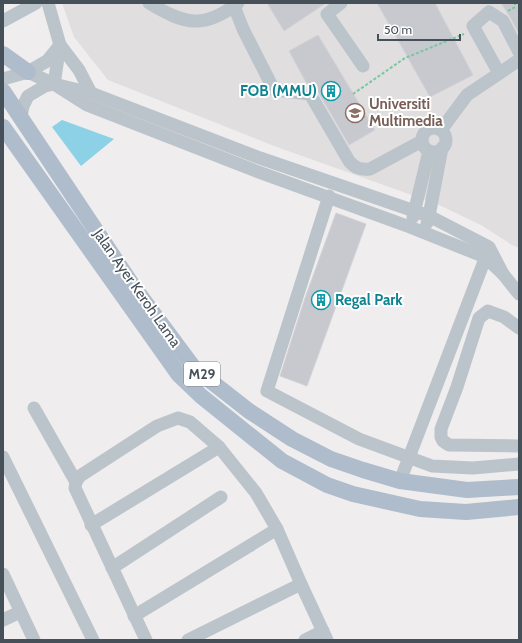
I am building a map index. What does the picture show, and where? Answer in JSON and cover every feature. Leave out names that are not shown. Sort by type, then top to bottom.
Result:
[{"type":"main road","points":[[3,54],[28,72]]},
{"type":"main road","name":"Jalan Ayer Keroh Lama","points":[[3,91],[133,286],[194,368],[249,411],[292,439],[331,459],[400,481],[467,490],[519,487]]},
{"type":"main road","name":"Jalan Ayer Keroh Lama","points":[[3,127],[179,375],[201,396],[282,461],[327,485],[353,494],[420,509],[466,512],[519,507]]},
{"type":"main road","points":[[400,481],[402,490],[409,500],[420,509]]},
{"type":"street","points":[[3,21],[36,3]]},
{"type":"street","points":[[48,3],[60,45],[79,70],[91,93]]},
{"type":"street","points":[[149,3],[162,11],[181,19],[198,22],[215,18],[236,4],[243,29],[274,90],[310,94],[349,161],[355,168],[363,170],[370,169],[431,147],[445,143],[445,136],[441,130],[431,128],[423,135],[431,147],[430,216],[423,232]]},
{"type":"street","points":[[342,3],[326,14],[363,66]]},
{"type":"street","points":[[499,73],[472,26],[489,12],[503,21],[519,52]]},
{"type":"street","points":[[3,79],[28,72],[47,61],[60,45]]},
{"type":"street","points":[[54,84],[60,45]]},
{"type":"street","points":[[441,130],[467,95],[519,60]]},
{"type":"street","points":[[28,72],[54,84],[87,105],[256,171],[329,196],[423,232],[487,252]]},
{"type":"street","points":[[21,117],[22,106],[28,96],[44,86],[54,84],[91,93],[260,158],[430,216],[487,252],[502,274],[519,294]]},
{"type":"street","points":[[410,227],[416,211],[431,147]]},
{"type":"street","points":[[329,196],[267,391],[359,440],[432,466],[473,468],[519,464]]},
{"type":"street","points":[[400,481],[487,252]]},
{"type":"street","points":[[519,328],[504,317],[488,311],[479,318],[457,387],[441,428],[441,437],[443,441],[449,445],[519,446]]},
{"type":"street","points":[[446,360],[464,366]]},
{"type":"street","points":[[438,382],[457,387]]},
{"type":"street","points":[[34,408],[76,482]]},
{"type":"street","points":[[146,640],[75,488],[76,482],[80,476],[157,426],[178,418],[190,422],[219,447],[256,494],[277,529],[325,635],[305,640]]},
{"type":"street","points":[[91,524],[219,447]]},
{"type":"street","points":[[3,457],[93,640]]},
{"type":"street","points":[[112,568],[221,497]]},
{"type":"street","points":[[134,616],[277,529]]},
{"type":"street","points":[[3,574],[34,640]]},
{"type":"street","points":[[188,640],[301,584]]},
{"type":"street","points":[[3,620],[20,612]]},
{"type":"path","points":[[503,14],[515,7],[514,3]]},
{"type":"path","points":[[353,94],[406,58],[469,32]]},
{"type":"shaded area","name":"Universiti Multimedia","points":[[62,3],[519,3],[519,248],[481,225],[437,204],[274,146],[108,80],[74,37]]},
{"type":"water","points":[[62,120],[114,139],[81,166],[52,127]]},
{"type":"building","points":[[267,3],[326,3],[284,31]]},
{"type":"building","points":[[377,3],[435,3],[473,75],[430,97]]},
{"type":"building","points":[[501,3],[519,3],[519,34],[510,17]]},
{"type":"building","name":"FOB (MMU)","points":[[318,35],[375,130],[349,145],[317,90],[314,87],[308,86],[289,51]]},
{"type":"building","name":"Regal Park","points":[[336,213],[366,224],[307,386],[280,376],[305,298]]},
{"type":"place","name":"FOB (MMU)","points":[[331,91]]},
{"type":"place","name":"Universiti Multimedia","points":[[355,113]]},
{"type":"place","name":"Regal Park","points":[[321,300]]}]
